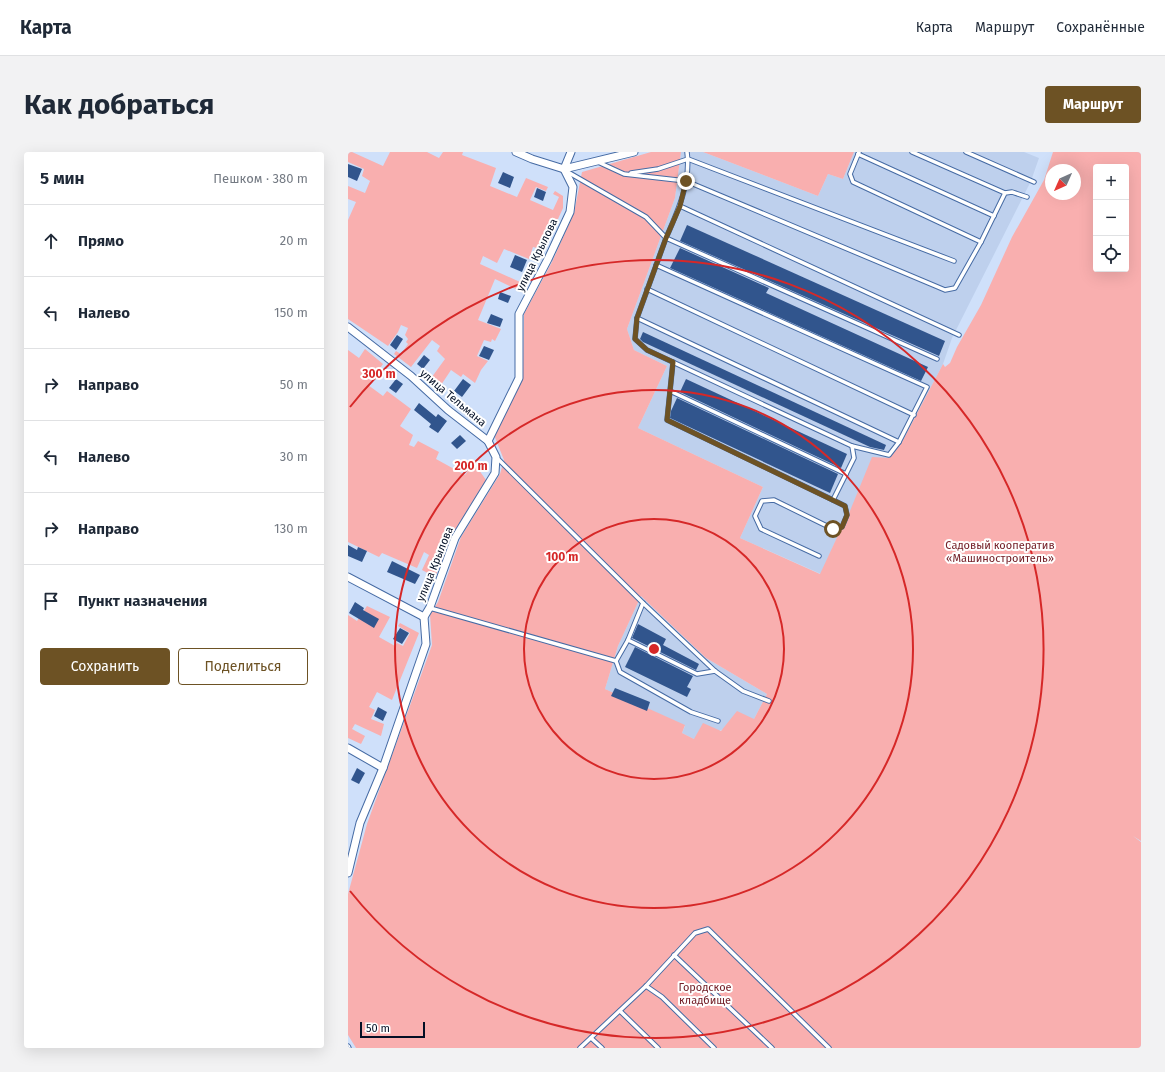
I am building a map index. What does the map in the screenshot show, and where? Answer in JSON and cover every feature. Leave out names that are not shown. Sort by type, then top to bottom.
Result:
[{"type":"street","points":[[516,152],[532,159],[564,169],[634,152]]},
{"type":"street","points":[[564,169],[571,152]]},
{"type":"street","name":"улица Крылова","points":[[488,441],[519,378],[520,314],[570,212],[573,187],[564,169]]},
{"type":"street","name":"улица Тельмана","points":[[348,327],[411,376],[448,410],[488,441]]},
{"type":"street","points":[[488,441],[496,457]]},
{"type":"street","name":"улица Крылова","points":[[348,873],[360,823],[383,768],[426,644],[424,617],[430,607],[455,538],[495,473],[496,457]]},
{"type":"street","points":[[348,577],[424,617]]},
{"type":"street","points":[[348,748],[383,768]]},
{"type":"lane","points":[[656,265],[927,387],[899,442],[889,455],[852,446],[647,350],[635,339],[637,318],[647,289],[666,238],[680,206],[686,181],[688,159],[687,152]]},
{"type":"lane","points":[[912,152],[1005,193],[1012,192],[1027,197]]},
{"type":"lane","points":[[966,152],[1034,182]]},
{"type":"lane","points":[[981,242],[853,182],[850,174],[858,153],[994,216]]},
{"type":"lane","points":[[624,174],[658,169],[688,159],[954,262]]},
{"type":"lane","points":[[597,162],[624,174],[686,181],[945,290],[955,288],[981,242],[1005,193]]},
{"type":"lane","points":[[564,169],[646,216],[666,238],[937,359]]},
{"type":"lane","points":[[680,206],[959,334]]},
{"type":"lane","points":[[647,289],[914,415]]},
{"type":"lane","points":[[637,318],[899,442]]},
{"type":"lane","points":[[673,362],[667,420],[845,506],[847,515],[842,527],[833,529],[774,500],[762,502],[755,516],[761,529],[818,556]]},
{"type":"lane","points":[[670,391],[846,474]]},
{"type":"lane","points":[[833,500],[854,458],[852,446]]},
{"type":"lane","points":[[496,457],[643,603],[715,671],[743,691],[769,701]]},
{"type":"lane","points":[[643,603],[628,640],[616,661],[620,672],[691,712],[718,721]]},
{"type":"lane","points":[[430,607],[616,661]]},
{"type":"lane","points":[[628,640],[697,674],[715,671]]},
{"type":"lane","points":[[580,1048],[646,986],[695,933],[708,930],[829,1048]]},
{"type":"lane","points":[[674,955],[772,1048]]},
{"type":"lane","points":[[646,986],[662,997],[714,1048]]},
{"type":"lane","points":[[620,1011],[658,1048]]},
{"type":"lane","points":[[591,1038],[602,1048]]},
{"type":"shaded area","points":[[681,152],[703,152],[818,196],[828,174],[843,179],[854,152],[1024,152],[1039,158],[1031,181],[952,338],[943,364],[902,442],[840,531],[821,574],[740,538],[763,487],[638,428],[667,366],[634,350],[627,329],[675,198]]},
{"type":"shaded area","points":[[641,596],[706,658],[767,694],[754,719],[694,739],[682,733],[685,726],[605,689],[618,646]]},
{"type":"green space","points":[[348,152],[352,152],[383,166],[390,152],[427,152],[439,158],[443,152],[463,152],[462,155],[496,168],[490,186],[517,197],[526,178],[548,187],[546,191],[536,187],[530,200],[553,210],[559,197],[553,194],[555,191],[563,196],[563,208],[544,250],[533,247],[529,259],[504,249],[497,263],[483,256],[480,264],[520,282],[516,289],[495,279],[478,320],[501,329],[495,341],[492,339],[491,342],[484,340],[477,356],[488,361],[481,370],[475,383],[463,374],[461,377],[451,370],[439,388],[429,381],[445,359],[437,351],[440,346],[432,340],[411,367],[394,354],[396,351],[401,354],[408,344],[406,342],[408,339],[405,335],[408,328],[401,325],[388,346],[348,319],[348,220],[356,202],[348,199],[348,186],[365,193],[370,181],[362,176],[364,169],[348,162]]},
{"type":"green space","points":[[651,152],[681,152],[675,198],[627,329],[634,350],[667,366],[638,428],[763,487],[740,538],[820,574],[840,531],[843,528],[872,457],[889,458],[902,442],[943,364],[945,367],[950,363],[957,347],[981,305],[1012,237],[1045,177],[1045,200],[1081,200],[1081,164],[1049,164],[1053,152],[1141,152],[1141,841],[1133,836],[1141,842],[1141,1048],[356,1048],[348,1035],[348,894],[367,824],[432,645],[430,615],[438,602],[461,537],[500,474],[504,460],[494,435],[523,378],[524,314],[552,262],[574,213],[582,172]],"holes":[[[641,596],[706,658],[767,694],[754,719],[737,711],[721,731],[703,723],[694,739],[682,733],[685,725],[605,689],[618,646]]]},
{"type":"green space","points":[[703,152],[854,152],[843,179],[828,174],[818,196]]},
{"type":"green space","points":[[365,349],[383,364],[368,385],[383,396],[387,391],[411,409],[400,426],[413,435],[409,445],[414,447],[418,441],[439,452],[436,459],[465,475],[474,463],[486,480],[455,530],[435,577],[422,570],[429,555],[424,552],[417,568],[382,553],[379,557],[348,542],[348,350],[359,358]]},
{"type":"green space","points":[[367,606],[390,617],[379,637],[395,646],[397,643],[403,646],[410,633],[398,626],[400,623],[419,633],[392,700],[377,692],[369,707],[375,710],[371,719],[384,724],[381,736],[355,724],[352,729],[365,736],[361,744],[348,738],[348,615],[357,621]]},
{"type":"building","points":[[348,164],[362,169],[357,181],[348,177]]},
{"type":"building","points":[[503,172],[514,177],[510,188],[498,183]]},
{"type":"building","points":[[537,188],[546,192],[543,201],[534,197]]},
{"type":"building","points":[[687,225],[945,341],[939,356],[680,241]]},
{"type":"building","points":[[680,248],[769,288],[766,293],[928,367],[921,381],[670,268]]},
{"type":"building","points":[[515,255],[527,260],[522,272],[510,267]]},
{"type":"building","points":[[500,292],[511,296],[508,303],[498,299]]},
{"type":"building","points":[[491,314],[503,319],[500,327],[487,323]]},
{"type":"building","points":[[643,332],[886,445],[884,450],[870,447],[643,342],[640,339]]},
{"type":"building","points":[[397,335],[403,339],[396,350],[390,345]]},
{"type":"building","points":[[484,346],[494,350],[489,360],[479,356]]},
{"type":"building","points":[[424,355],[430,360],[423,369],[417,364]]},
{"type":"building","points":[[396,379],[403,384],[396,393],[389,388]]},
{"type":"building","points":[[463,379],[471,385],[462,397],[454,391]]},
{"type":"building","points":[[686,379],[847,454],[841,468],[680,392]]},
{"type":"building","points":[[677,398],[838,474],[830,493],[670,418],[671,411]]},
{"type":"building","points":[[419,403],[436,417],[438,414],[447,421],[438,433],[429,427],[431,424],[414,410]]},
{"type":"building","points":[[460,435],[466,441],[457,449],[451,443]]},
{"type":"building","points":[[348,545],[357,550],[358,547],[367,551],[362,562],[348,556]]},
{"type":"building","points":[[392,561],[420,575],[415,584],[387,572]]},
{"type":"building","points":[[355,602],[364,608],[363,610],[379,619],[374,628],[349,613]]},
{"type":"building","points":[[638,624],[666,639],[663,645],[699,664],[696,670],[632,638]]},
{"type":"building","points":[[400,628],[409,633],[402,644],[393,639]]},
{"type":"building","points":[[635,647],[693,676],[687,687],[691,689],[687,697],[625,667]]},
{"type":"building","points":[[615,688],[650,702],[647,711],[611,696]]},
{"type":"building","points":[[378,707],[387,712],[383,721],[374,716]]},
{"type":"building","points":[[357,768],[365,773],[359,784],[351,780]]},
{"type":"route","points":[[686,181],[680,206],[666,238],[637,318],[635,339],[647,350],[673,362],[667,420],[845,506],[847,515],[842,527],[833,529]]},
{"type":"park label","name":"Садовый кооператив «Машиностроитель»","points":[[1000,551]]},
{"type":"park label","name":"Городское кладбище","points":[[705,993]]}]
